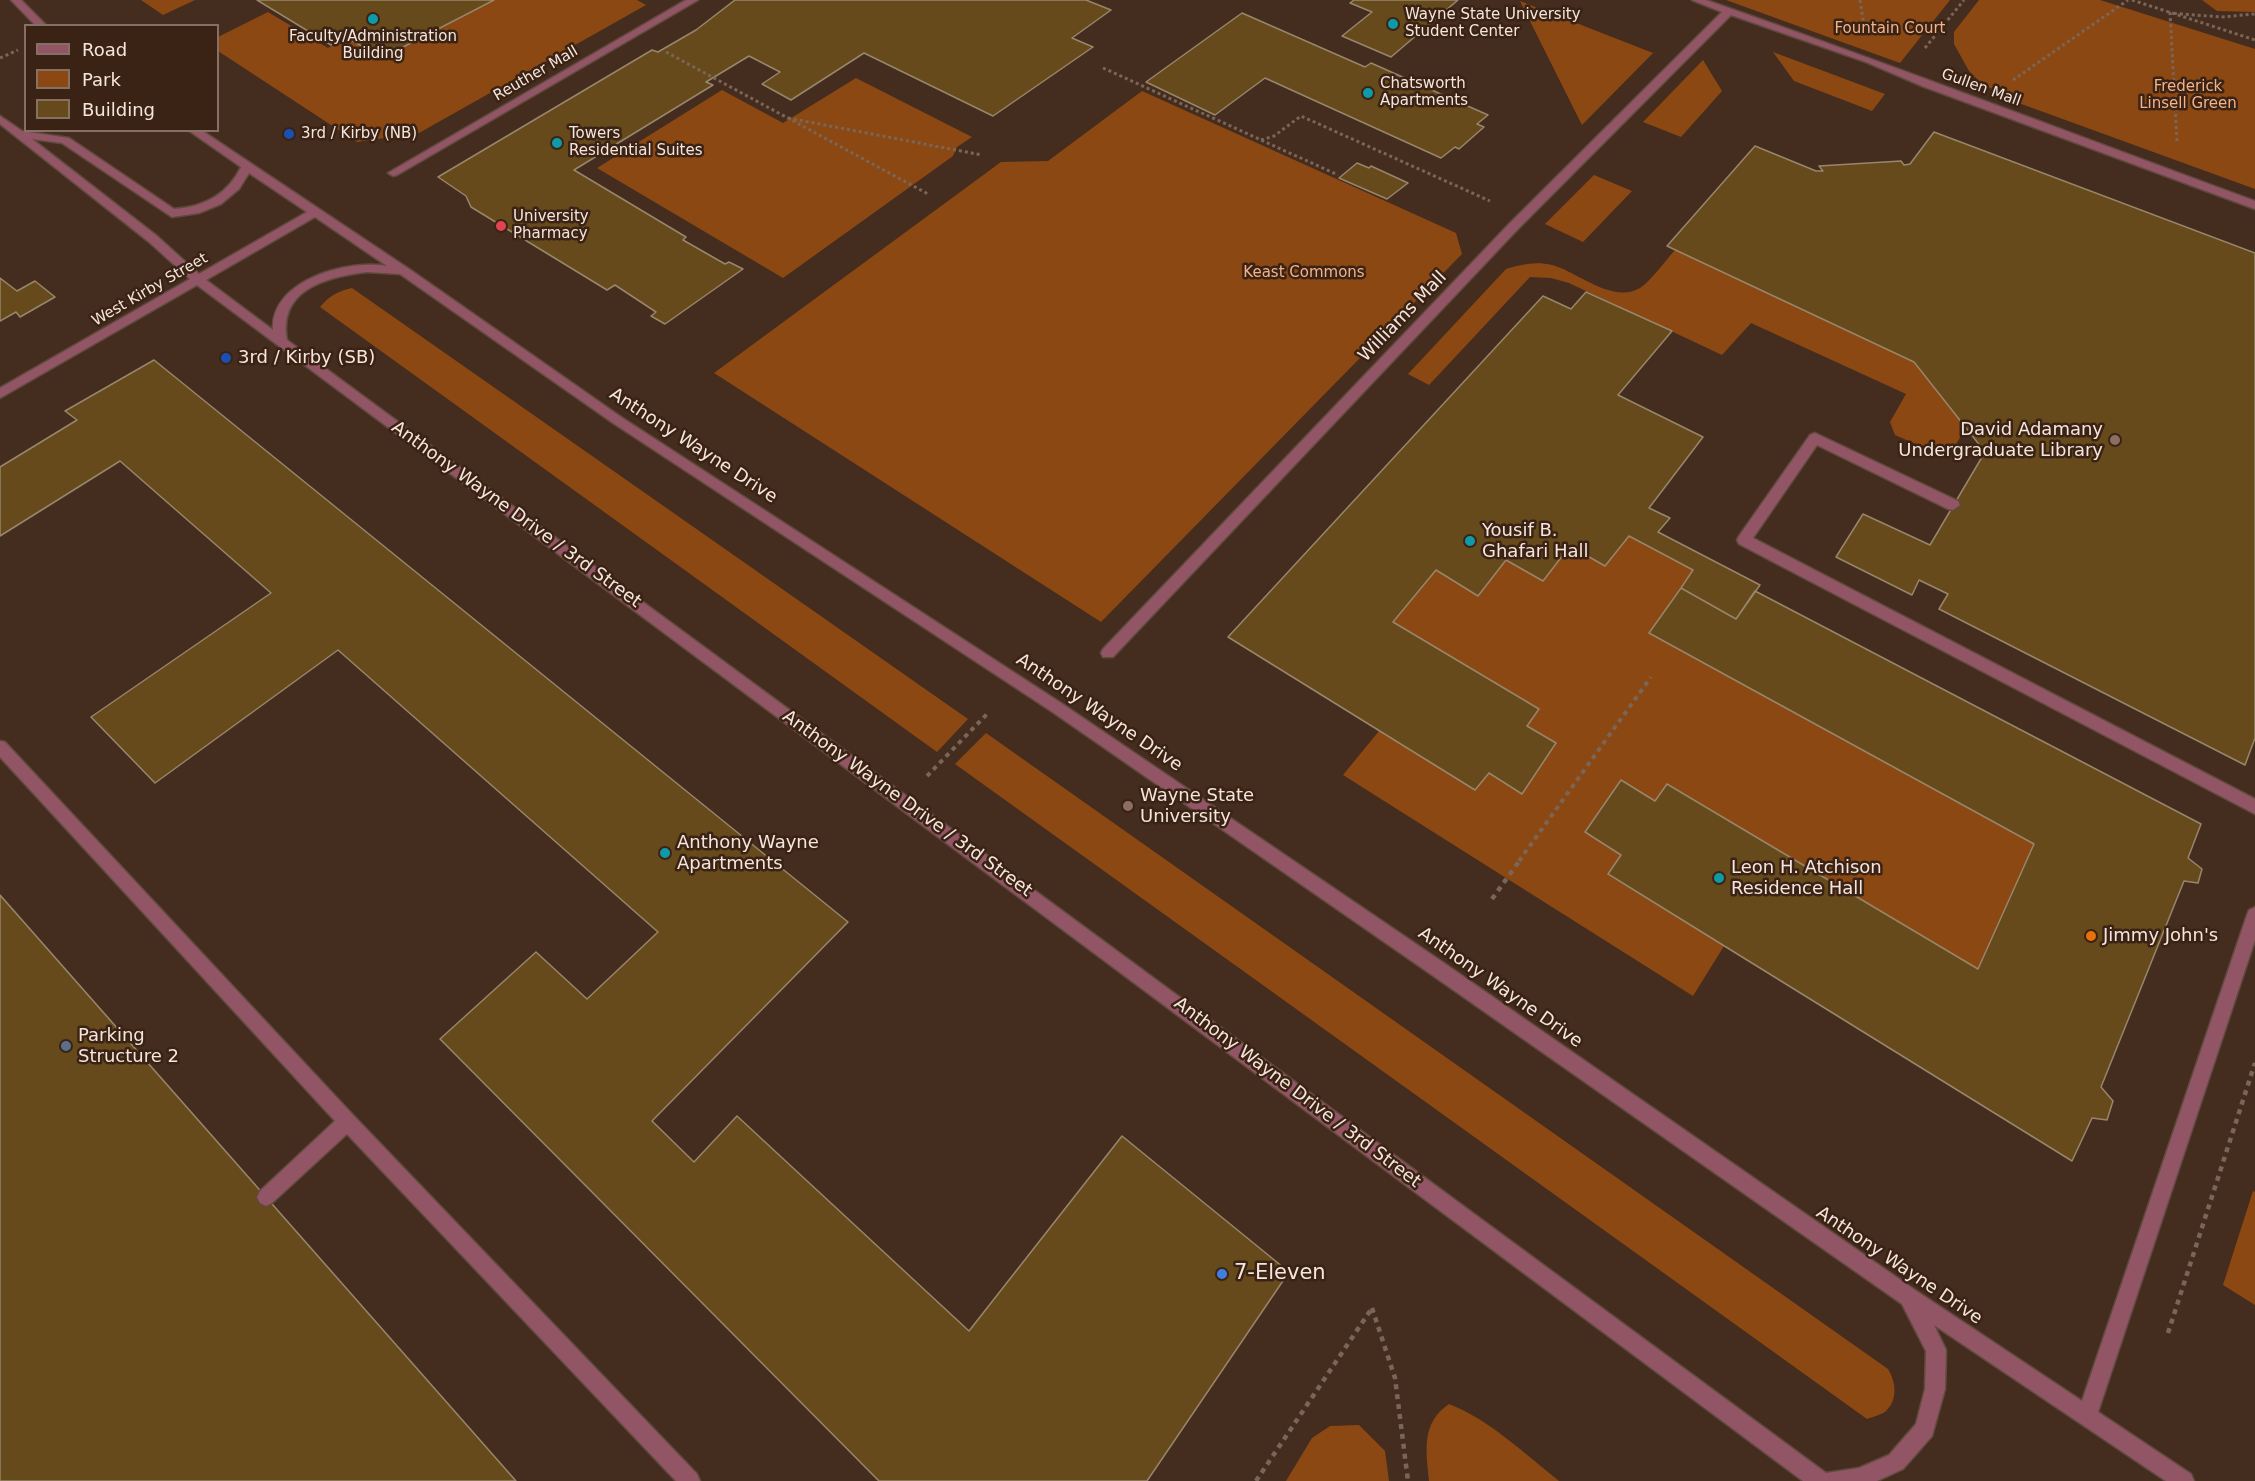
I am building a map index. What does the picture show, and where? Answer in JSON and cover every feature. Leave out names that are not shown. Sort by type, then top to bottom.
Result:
[{"type":"street","points":[[16,0],[40,24]]},
{"type":"street","name":"Reuther Mall","points":[[393,173],[693,0]]},
{"type":"street","name":"Gullen Mall","points":[[1697,0],[1904,73],[1979,104],[2255,205]]},
{"type":"street","name":"Williams Mall","points":[[1108,653],[1523,216],[1728,12]]},
{"type":"street","name":"Anthony Wayne Drive / 3rd Street","points":[[0,119],[159,244],[198,280],[1820,1481]]},
{"type":"street","name":"Anthony Wayne Drive","points":[[196,132],[408,274],[617,420],[1056,706],[1908,1297],[2184,1481]]},
{"type":"street","points":[[17,133],[64,140],[171,213],[186,213],[212,205],[231,192],[242,178],[247,166]]},
{"type":"street","name":"West Kirby Street","points":[[0,394],[315,212]]},
{"type":"street","points":[[281,342],[278,322],[283,307],[294,295],[311,283],[337,273],[365,268],[384,267],[408,274]]},
{"type":"street","points":[[1953,505],[1815,438],[1744,540],[2255,807]]},
{"type":"street","points":[[0,747],[347,1121],[690,1481]]},
{"type":"street","points":[[2087,1416],[2255,915]]},
{"type":"street","points":[[266,1197],[347,1121]]},
{"type":"street","points":[[1831,1481],[1860,1478],[1896,1462],[1925,1429],[1935,1389],[1936,1350],[1908,1297]]},
{"type":"path","points":[[1904,73],[1964,0]]},
{"type":"path","points":[[1979,104],[2130,0],[2255,40]]},
{"type":"path","points":[[2170,13],[2221,17],[2255,14]]},
{"type":"path","points":[[2170,13],[2180,177]]},
{"type":"path","points":[[633,35],[928,194]]},
{"type":"path","points":[[0,58],[18,50]]},
{"type":"path","points":[[1103,68],[1338,175]]},
{"type":"path","points":[[1261,140],[1274,136],[1301,116],[1523,216]]},
{"type":"path","points":[[784,117],[982,155]]},
{"type":"path","points":[[1492,899],[1651,677]]},
{"type":"path","points":[[924,779],[987,714]]},
{"type":"path","points":[[2168,1333],[2255,1063]]},
{"type":"path","points":[[1256,1481],[1372,1308],[1395,1378],[1408,1481]]},
{"type":"green space","points":[[141,0],[195,0],[163,15]]},
{"type":"green space","points":[[494,0],[637,0],[646,5],[419,133],[357,142],[219,52],[219,36],[268,12],[328,48],[346,37],[382,58]]},
{"type":"green space","name":"Fountain Court","points":[[1726,0],[1950,0],[1900,63]]},
{"type":"green space","name":"Frederick Linsell Green","points":[[1979,0],[2100,0],[2255,49],[2255,189],[2016,102],[1981,83],[1969,71],[1954,44],[1954,32]]},
{"type":"green space","points":[[2202,0],[2255,0],[2255,12],[2217,11]]},
{"type":"green space","points":[[1520,1],[1653,53],[1582,125]]},
{"type":"green space","points":[[1773,52],[1885,94],[1872,111],[1794,81]]},
{"type":"green space","points":[[1703,60],[1722,91],[1681,137],[1643,122]]},
{"type":"green space","points":[[856,78],[972,137],[957,147],[953,156],[783,278],[597,168],[722,90],[783,123]]},
{"type":"green space","name":"Keast Commons","points":[[1142,91],[1456,233],[1462,254],[1101,622],[714,373],[1001,162],[1048,161]]},
{"type":"green space","points":[[1594,175],[1632,191],[1583,242],[1545,224]]},
{"type":"green space","points":[[1675,250],[1914,362],[1966,427],[1948,458],[1895,435],[1890,422],[1906,394],[1751,323],[1722,355],[1569,283],[1551,278],[1530,277],[1429,385],[1408,374],[1506,269],[1529,264],[1552,265],[1607,290],[1629,292],[1640,288],[1654,276]]},
{"type":"green space","points":[[352,288],[968,719],[937,752],[320,307],[334,294]]},
{"type":"green space","points":[[1629,536],[1693,570],[1649,633],[2034,844],[1978,969],[1668,784],[1655,801],[1621,780],[1585,832],[1621,855],[1608,875],[1724,946],[1693,996],[1343,775],[1379,731],[1475,790],[1489,773],[1522,794],[1556,744],[1527,726],[1539,709],[1393,622],[1436,570],[1478,596],[1506,560],[1543,580],[1570,546],[1605,566]]},
{"type":"green space","points":[[986,733],[1888,1369],[1895,1391],[1890,1407],[1867,1419],[955,764]]},
{"type":"green space","points":[[2253,1191],[2255,1192],[2255,1305],[2223,1285]]},
{"type":"green space","points":[[1449,1404],[1493,1428],[1559,1481],[1429,1481],[1427,1438],[1434,1420]]},
{"type":"green space","points":[[1359,1425],[1385,1451],[1389,1481],[1286,1481],[1312,1438],[1330,1426]]},
{"type":"building","name":"Faculty/Administration Building","points":[[257,0],[494,0],[382,58],[346,37],[331,45]]},
{"type":"building","name":"Towers Residential Suites","points":[[735,0],[1086,0],[1111,10],[1072,38],[1093,47],[993,116],[864,53],[791,100],[762,84],[780,72],[749,56],[706,82],[713,85],[574,170],[686,237],[683,240],[725,264],[729,262],[743,269],[665,324],[651,316],[656,312],[615,285],[607,290],[471,207],[466,196],[438,177],[652,50],[658,52],[696,30]]},
{"type":"building","name":"Wayne State University Student Center","points":[[1354,0],[1458,0],[1391,57],[1342,36],[1372,12],[1350,3]]},
{"type":"building","name":"Chatsworth Apartments","points":[[1242,13],[1365,67],[1371,63],[1488,115],[1477,124],[1484,127],[1459,149],[1455,147],[1441,158],[1265,78],[1215,115],[1146,82]]},
{"type":"building","name":"David Adamany Undergraduate Library","points":[[1934,132],[2255,253],[2255,738],[2245,765],[1939,609],[1948,594],[1919,580],[1912,595],[1836,557],[1863,514],[1930,545],[1985,452],[1914,362],[1667,246],[1755,146],[1816,171],[1823,171],[1819,166],[1901,161],[1904,165],[1910,164]]},
{"type":"building","points":[[1357,163],[1369,168],[1371,166],[1408,183],[1387,199],[1339,178]]},
{"type":"building","points":[[0,278],[17,291],[35,281],[55,297],[20,317],[16,312],[0,321]]},
{"type":"building","name":"Yousif B. Ghafari Hall","points":[[1586,292],[1672,331],[1618,395],[1703,437],[1649,508],[1670,518],[1658,532],[1760,585],[1736,619],[1681,588],[1693,570],[1629,536],[1605,566],[1570,546],[1543,581],[1506,560],[1478,596],[1436,570],[1393,622],[1539,709],[1527,726],[1556,743],[1522,794],[1489,773],[1475,790],[1228,637],[1543,296],[1571,309]]},
{"type":"building","name":"Anthony Wayne Apartments","points":[[154,360],[848,922],[652,1121],[694,1162],[737,1116],[969,1331],[1122,1136],[1289,1272],[1147,1481],[879,1481],[440,1039],[536,952],[587,999],[658,932],[338,650],[155,783],[91,717],[271,593],[120,461],[0,536],[0,467],[77,420],[65,411]]},
{"type":"building","name":"Leon H. Atchison Residence Hall","points":[[1681,588],[1736,619],[1755,591],[2201,824],[2188,858],[2202,869],[2198,883],[2184,881],[2101,1087],[2113,1101],[2107,1120],[2092,1118],[2072,1161],[1608,874],[1621,855],[1585,832],[1621,780],[1655,801],[1667,784],[1978,969],[2034,844],[1649,633]]},
{"type":"building","name":"Parking Structure 2","points":[[0,895],[516,1481],[0,1481]]},
{"type":"place","name":"Faculty/Administration Building","points":[[373,19]]},
{"type":"place","name":"Wayne State University Student Center","points":[[1393,24]]},
{"type":"place","name":"Chatsworth Apartments","points":[[1368,93]]},
{"type":"place","name":"3rd / Kirby (NB)","points":[[289,134]]},
{"type":"place","name":"Towers Residential Suites","points":[[557,143]]},
{"type":"place","name":"University Pharmacy","points":[[501,226]]},
{"type":"place","name":"3rd / Kirby (SB)","points":[[226,358]]},
{"type":"place","name":"David Adamany Undergraduate Library","points":[[2115,440]]},
{"type":"place","name":"Yousif B. Ghafari Hall","points":[[1470,541]]},
{"type":"place","name":"Wayne State University","points":[[1128,806]]},
{"type":"place","name":"Anthony Wayne Apartments","points":[[665,853]]},
{"type":"place","name":"Leon H. Atchison Residence Hall","points":[[1719,878]]},
{"type":"place","name":"Jimmy John's","points":[[2091,936]]},
{"type":"place","name":"Parking Structure 2","points":[[66,1046]]},
{"type":"place","name":"7-Eleven","points":[[1222,1274]]}]
